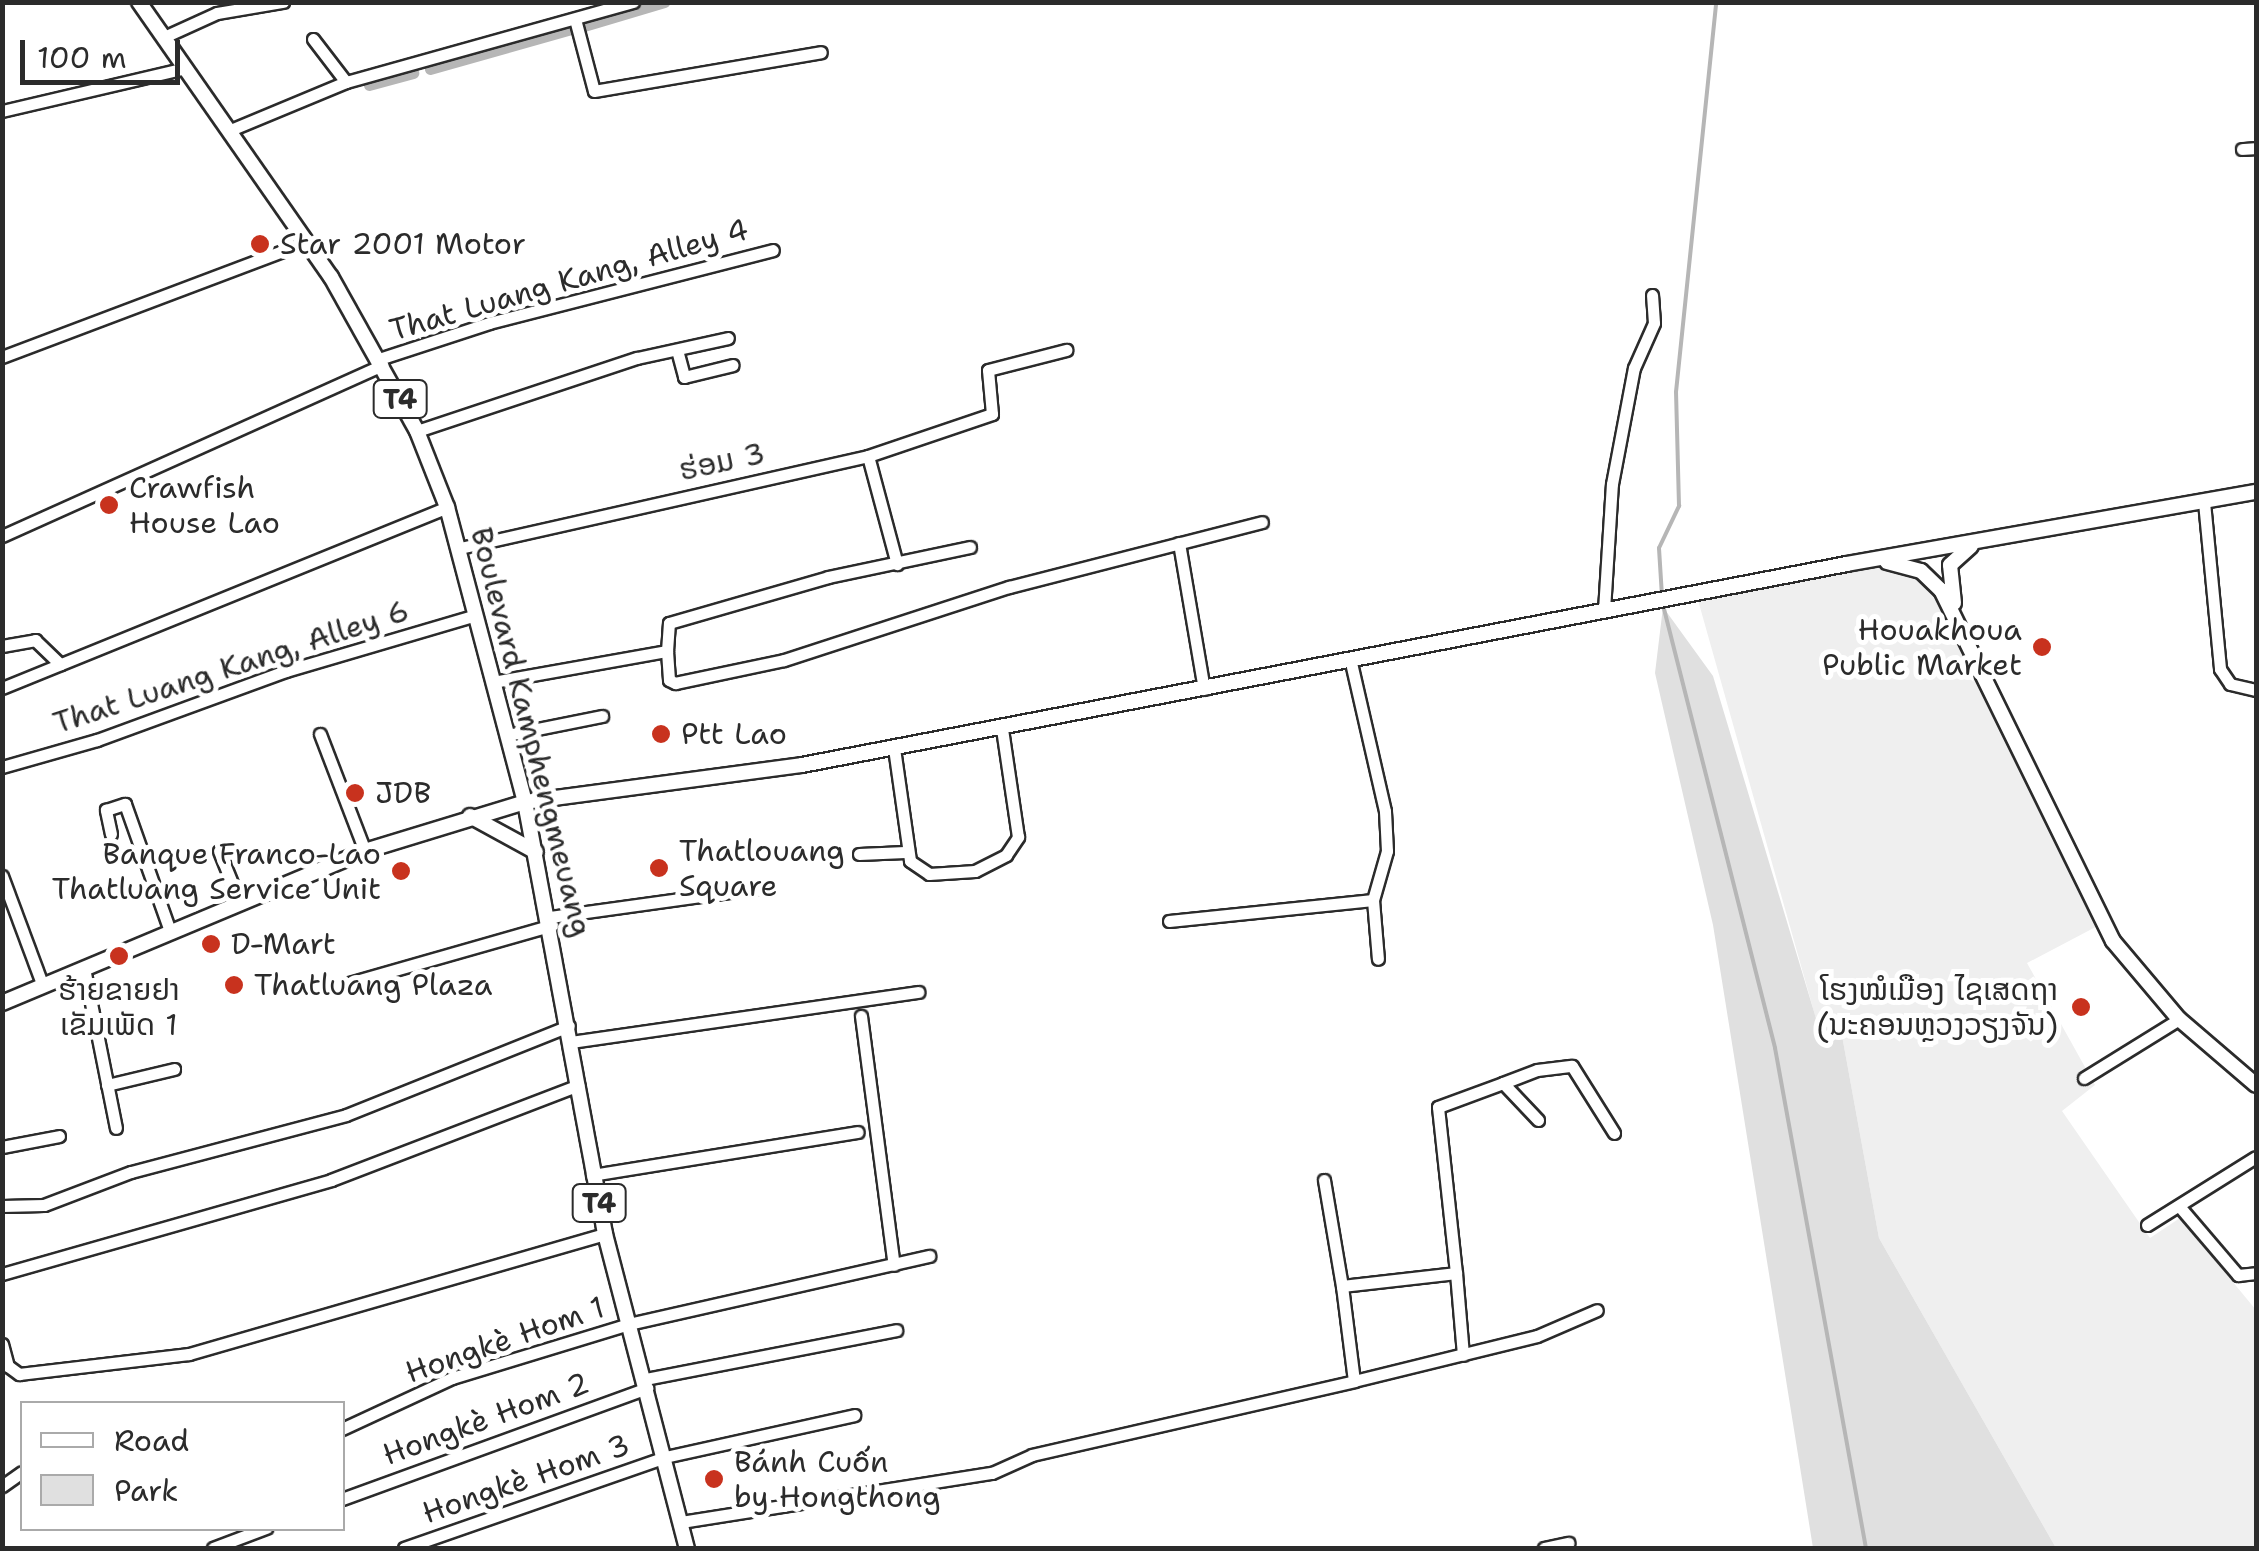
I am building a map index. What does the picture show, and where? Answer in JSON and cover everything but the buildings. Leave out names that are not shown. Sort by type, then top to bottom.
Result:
[{"type":"main road","name":"Boulevard Kamphengmeuang","points":[[139,2],[307,242],[417,430],[447,507],[525,802],[551,921],[592,1175],[686,1548]]},
{"type":"main road","points":[[2,1003],[365,851],[469,816],[525,802],[894,748],[1847,564],[2256,492]]},
{"type":"main road","points":[[1956,618],[1952,560],[1966,548],[1997,538]]},
{"type":"main road","points":[[1847,564],[1912,566],[1935,583],[1956,618],[2084,893],[2113,941],[2179,1019],[2256,1085]]},
{"type":"main road","points":[[469,816],[509,832],[536,852]]},
{"type":"street","points":[[228,131],[346,82],[633,2]]},
{"type":"street","points":[[164,37],[218,12],[282,3]]},
{"type":"street","points":[[574,19],[594,91],[821,52]]},
{"type":"street","points":[[314,40],[346,82]]},
{"type":"street","points":[[2,110],[185,68]]},
{"type":"street","points":[[2242,149],[2256,148]]},
{"type":"street","points":[[2,357],[307,242]]},
{"type":"street","name":"That Luang Kang, Alley 4","points":[[2,536],[380,362],[506,318],[772,250]]},
{"type":"street","points":[[1604,610],[1612,484],[1634,368],[1654,323],[1652,296]]},
{"type":"street","points":[[417,430],[728,338]]},
{"type":"street","points":[[678,350],[684,376],[733,365]]},
{"type":"street","name":"ຮ່ອມ 3","points":[[460,548],[868,456],[992,414],[988,370],[1066,350]]},
{"type":"street","points":[[868,456],[897,564]]},
{"type":"street","points":[[2204,502],[2220,669],[2230,684],[2256,690]]},
{"type":"street","points":[[2,688],[447,507]]},
{"type":"street","points":[[970,547],[668,623],[669,680],[675,683],[784,660],[1009,587],[1262,522]]},
{"type":"street","points":[[1179,543],[1204,690]]},
{"type":"street","name":"That Luang Kang, Alley 6","points":[[2,767],[97,740],[286,670],[476,616]]},
{"type":"street","points":[[2,646],[36,640],[60,664]]},
{"type":"street","points":[[493,682],[667,651]]},
{"type":"street","points":[[1351,662],[1385,811],[1387,851],[1373,900],[1378,959]]},
{"type":"street","points":[[507,735],[602,716]]},
{"type":"street","points":[[894,748],[905,852],[920,872],[941,876],[976,871],[1012,848],[1018,837],[1002,728]]},
{"type":"street","points":[[320,734],[365,851]]},
{"type":"street","points":[[111,834],[106,810],[125,804],[170,931]]},
{"type":"street","points":[[219,851],[240,903]]},
{"type":"street","points":[[859,854],[905,852]]},
{"type":"street","points":[[2,876],[9,907],[43,986]]},
{"type":"street","points":[[328,989],[551,921],[766,888]]},
{"type":"street","points":[[1168,922],[1373,900]]},
{"type":"street","points":[[84,968],[116,1128]]},
{"type":"street","points":[[2,1206],[44,1205],[131,1172],[346,1115],[570,1034],[918,992]]},
{"type":"street","points":[[861,1016],[894,1265]]},
{"type":"street","points":[[2084,1078],[2179,1019]]},
{"type":"street","points":[[1463,1355],[1438,1108],[1537,1070],[1572,1066],[1614,1133]]},
{"type":"street","points":[[106,1085],[174,1069]]},
{"type":"street","points":[[1503,1083],[1538,1120]]},
{"type":"street","points":[[2,1274],[314,1185],[578,1086]]},
{"type":"street","points":[[592,1175],[858,1132]]},
{"type":"street","points":[[2,1147],[59,1136]]},
{"type":"street","points":[[2147,1225],[2256,1156]]},
{"type":"street","points":[[1324,1180],[1354,1382]]},
{"type":"street","points":[[2178,1206],[2238,1275],[2256,1273]]},
{"type":"street","points":[[2,1344],[8,1366],[19,1374],[189,1354],[605,1234]]},
{"type":"street","name":"Hongkè Hom 1","points":[[345,1428],[452,1378],[629,1324],[929,1256]]},
{"type":"street","points":[[1342,1286],[1456,1273]]},
{"type":"street","points":[[681,1522],[992,1473],[1032,1455],[1537,1336],[1597,1310]]},
{"type":"street","name":"Hongkè Hom 2","points":[[345,1499],[646,1383],[896,1330]]},
{"type":"street","name":"Hongkè Hom 3","points":[[404,1548],[665,1457],[854,1415]]},
{"type":"street","points":[[214,1548],[258,1531]]},
{"type":"street","points":[[1544,1548],[1568,1544]]},
{"type":"shaded area","points":[[1894,561],[1929,576],[2107,921],[2027,963],[2095,1085],[2062,1111],[2150,1238],[2180,1218],[2256,1310],[2256,1548],[2056,1548],[1879,1238],[1841,1030],[1818,1026],[1696,593]]},
{"type":"green space","points":[[1663,607],[1713,676],[1818,1025],[1841,1030],[1879,1238],[2056,1548],[1813,1548],[1713,925],[1655,673]]},
{"type":"waterway","points":[[584,26],[664,2]]},
{"type":"waterway","points":[[1662,596],[1659,548],[1679,506],[1676,392],[1716,2]]},
{"type":"waterway","points":[[430,69],[571,29]]},
{"type":"waterway","points":[[369,85],[413,73]]},
{"type":"waterway","points":[[1663,605],[1775,1048],[1866,1548]]},
{"type":"place","name":"Star 2001 Motor","points":[[260,244]]},
{"type":"place","name":"Crawfish House Lao","points":[[109,505]]},
{"type":"place","name":"Houakhoua Public Market","points":[[2042,647]]},
{"type":"place","name":"Ptt Lao","points":[[661,734]]},
{"type":"place","name":"JDB","points":[[355,793]]},
{"type":"place","name":"Thatlouang Square","points":[[659,868]]},
{"type":"place","name":"Banque Franco-Lao Thatluang Service Unit","points":[[401,871]]},
{"type":"place","name":"D-Mart","points":[[211,944]]},
{"type":"place","name":"ຮ້າຍຂາຍຢາ ເຂັມເພັດ 1","points":[[119,956]]},
{"type":"place","name":"Thatluang Plaza","points":[[234,985]]},
{"type":"place","name":"ໂຮງໝໍເມືອງ ໄຊເສດຖາ (ນະຄອນຫຼວງວຽງຈັນ)","points":[[2081,1007]]},
{"type":"place","name":"Bánh Cuốn by Hongthong","points":[[714,1479]]}]
